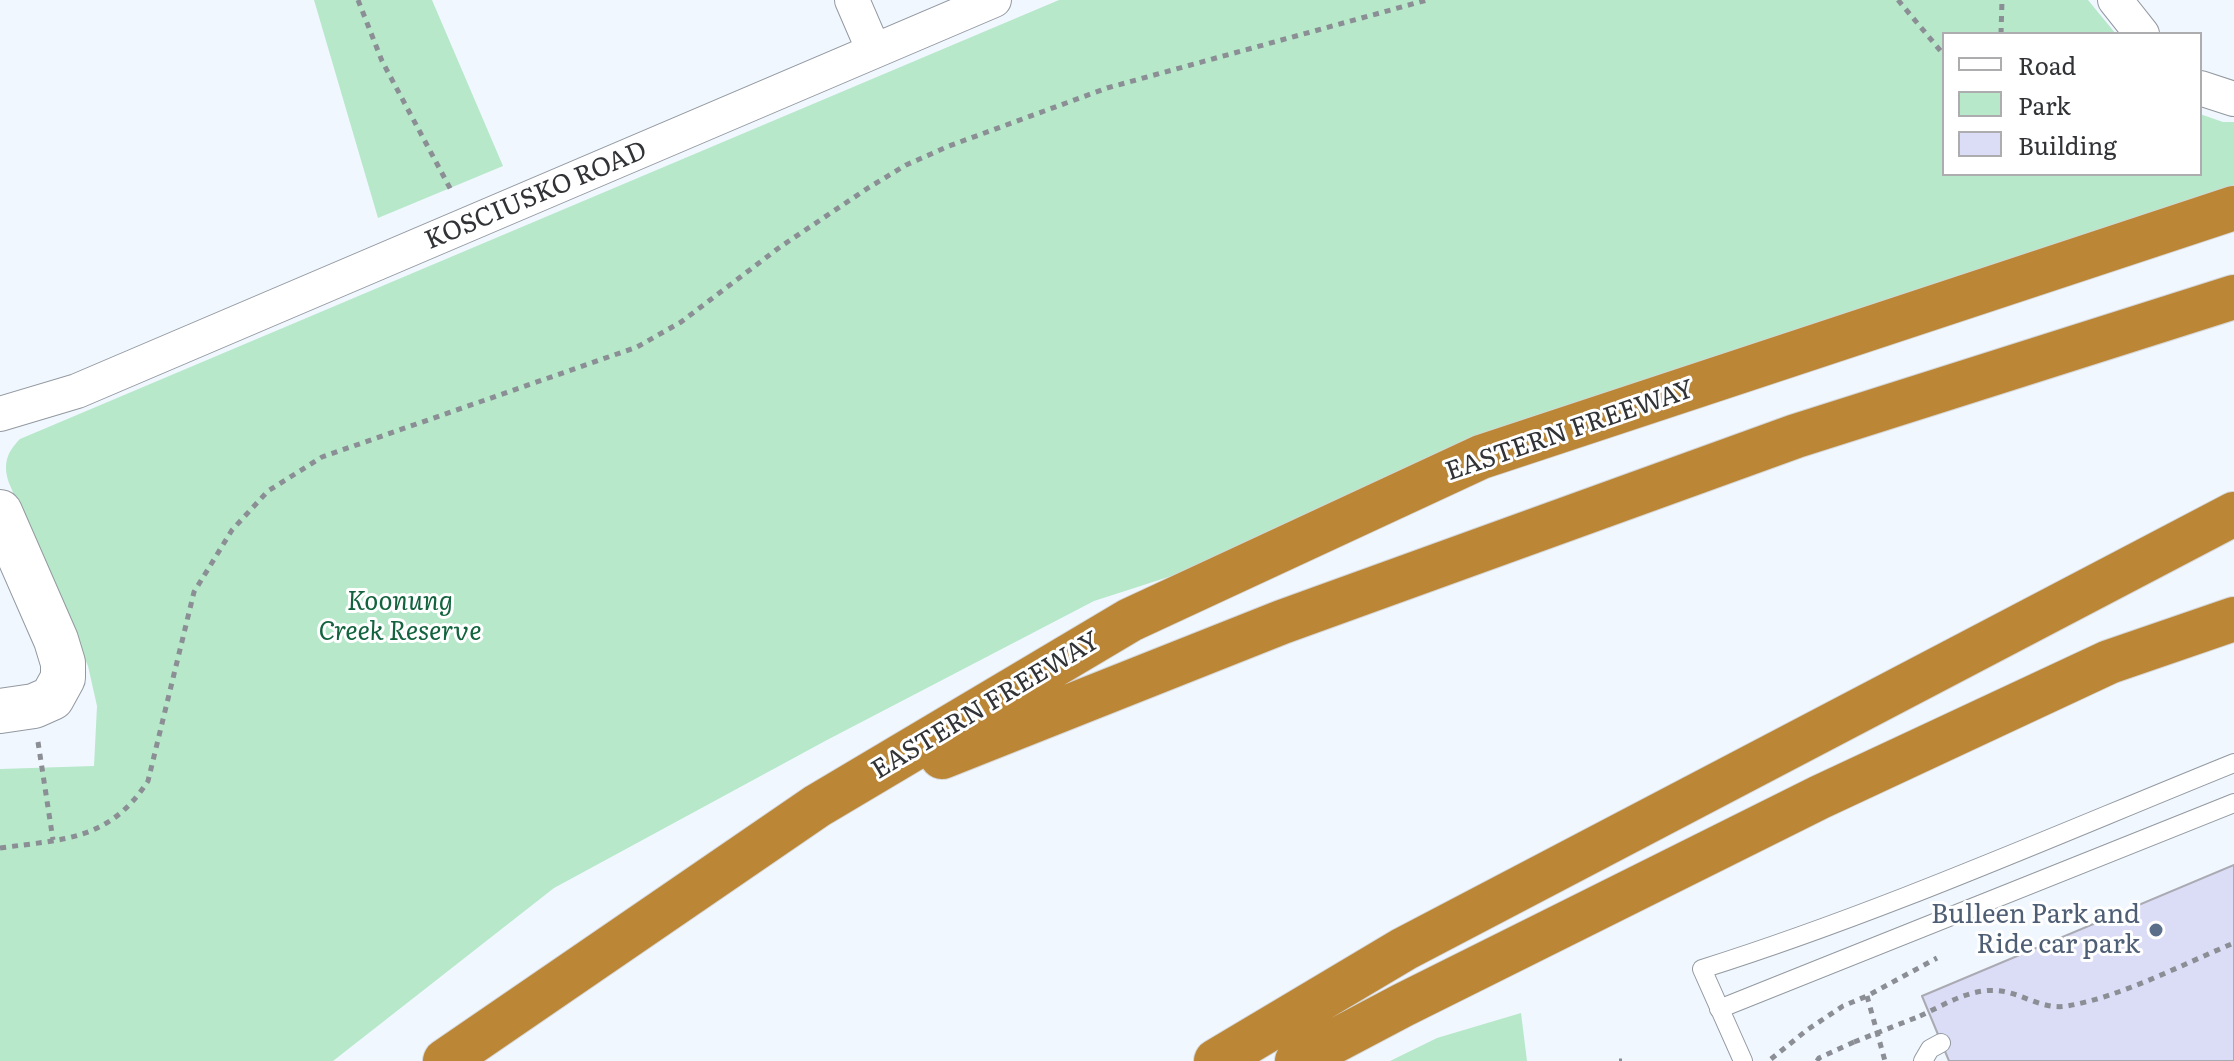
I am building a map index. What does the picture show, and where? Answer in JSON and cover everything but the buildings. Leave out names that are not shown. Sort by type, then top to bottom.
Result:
[{"type":"highway","name":"EASTERN FREEWAY","points":[[445,1061],[817,806],[1130,620],[1481,457],[2234,208]]},
{"type":"highway","name":"EASTERN FREEWAY","points":[[817,806],[1282,622],[1781,441],[2234,297]]},
{"type":"highway","points":[[1216,1061],[1404,949],[2234,514]]},
{"type":"highway","points":[[1297,1061],[1417,998],[1835,791],[2109,662],[2234,619]]},
{"type":"street","points":[[852,0],[874,51]]},
{"type":"street","name":"KOSCIUSKO ROAD","points":[[0,414],[77,391],[994,0]]},
{"type":"street","points":[[2115,0],[2140,32]]},
{"type":"street","points":[[2202,89],[2234,99]]},
{"type":"street","name":"KOSCIUSKO ROAD","points":[[0,438],[77,391]]},
{"type":"street","points":[[0,512],[63,663],[63,678],[31,703]]},
{"type":"lane","points":[[1743,1061],[1702,969],[1859,914],[2234,763]]},
{"type":"lane","points":[[1719,1009],[2234,803]]},
{"type":"lane","points":[[1923,1061],[1930,1049],[1941,1043]]},
{"type":"path","points":[[358,0],[382,61],[451,190]]},
{"type":"path","points":[[0,848],[81,834],[113,822],[137,798],[148,781],[194,592],[232,530],[268,491],[322,457],[637,347],[681,322],[780,247],[868,188],[906,165],[949,146],[1107,88],[1427,0]]},
{"type":"path","points":[[1898,0],[1942,53]]},
{"type":"path","points":[[2001,32],[2002,0]]},
{"type":"path","points":[[31,703],[53,840]]},
{"type":"path","points":[[1817,1061],[1854,1042],[1973,992],[2002,991],[2036,1003],[2064,1007],[2135,986],[2234,943]]},
{"type":"path","points":[[1771,1059],[1843,1006],[1937,958]]},
{"type":"path","points":[[1867,996],[1885,1061]]},
{"type":"green space","points":[[314,0],[432,0],[503,166],[378,218]]},
{"type":"green space","name":"Koonung Creek Reserve","points":[[1059,0],[2088,0],[2114,32],[1942,32],[1942,176],[2202,176],[2202,115],[2223,122],[2234,122],[2234,215],[1587,442],[1094,601],[827,740],[554,888],[333,1061],[0,1061],[0,769],[94,766],[97,706],[88,666],[9,483],[7,460],[20,439]]},
{"type":"green space","points":[[1521,1013],[1527,1061],[1390,1061],[1437,1038]]},
{"type":"place","name":"Bulleen Park and Ride car park","points":[[2156,930]]}]
